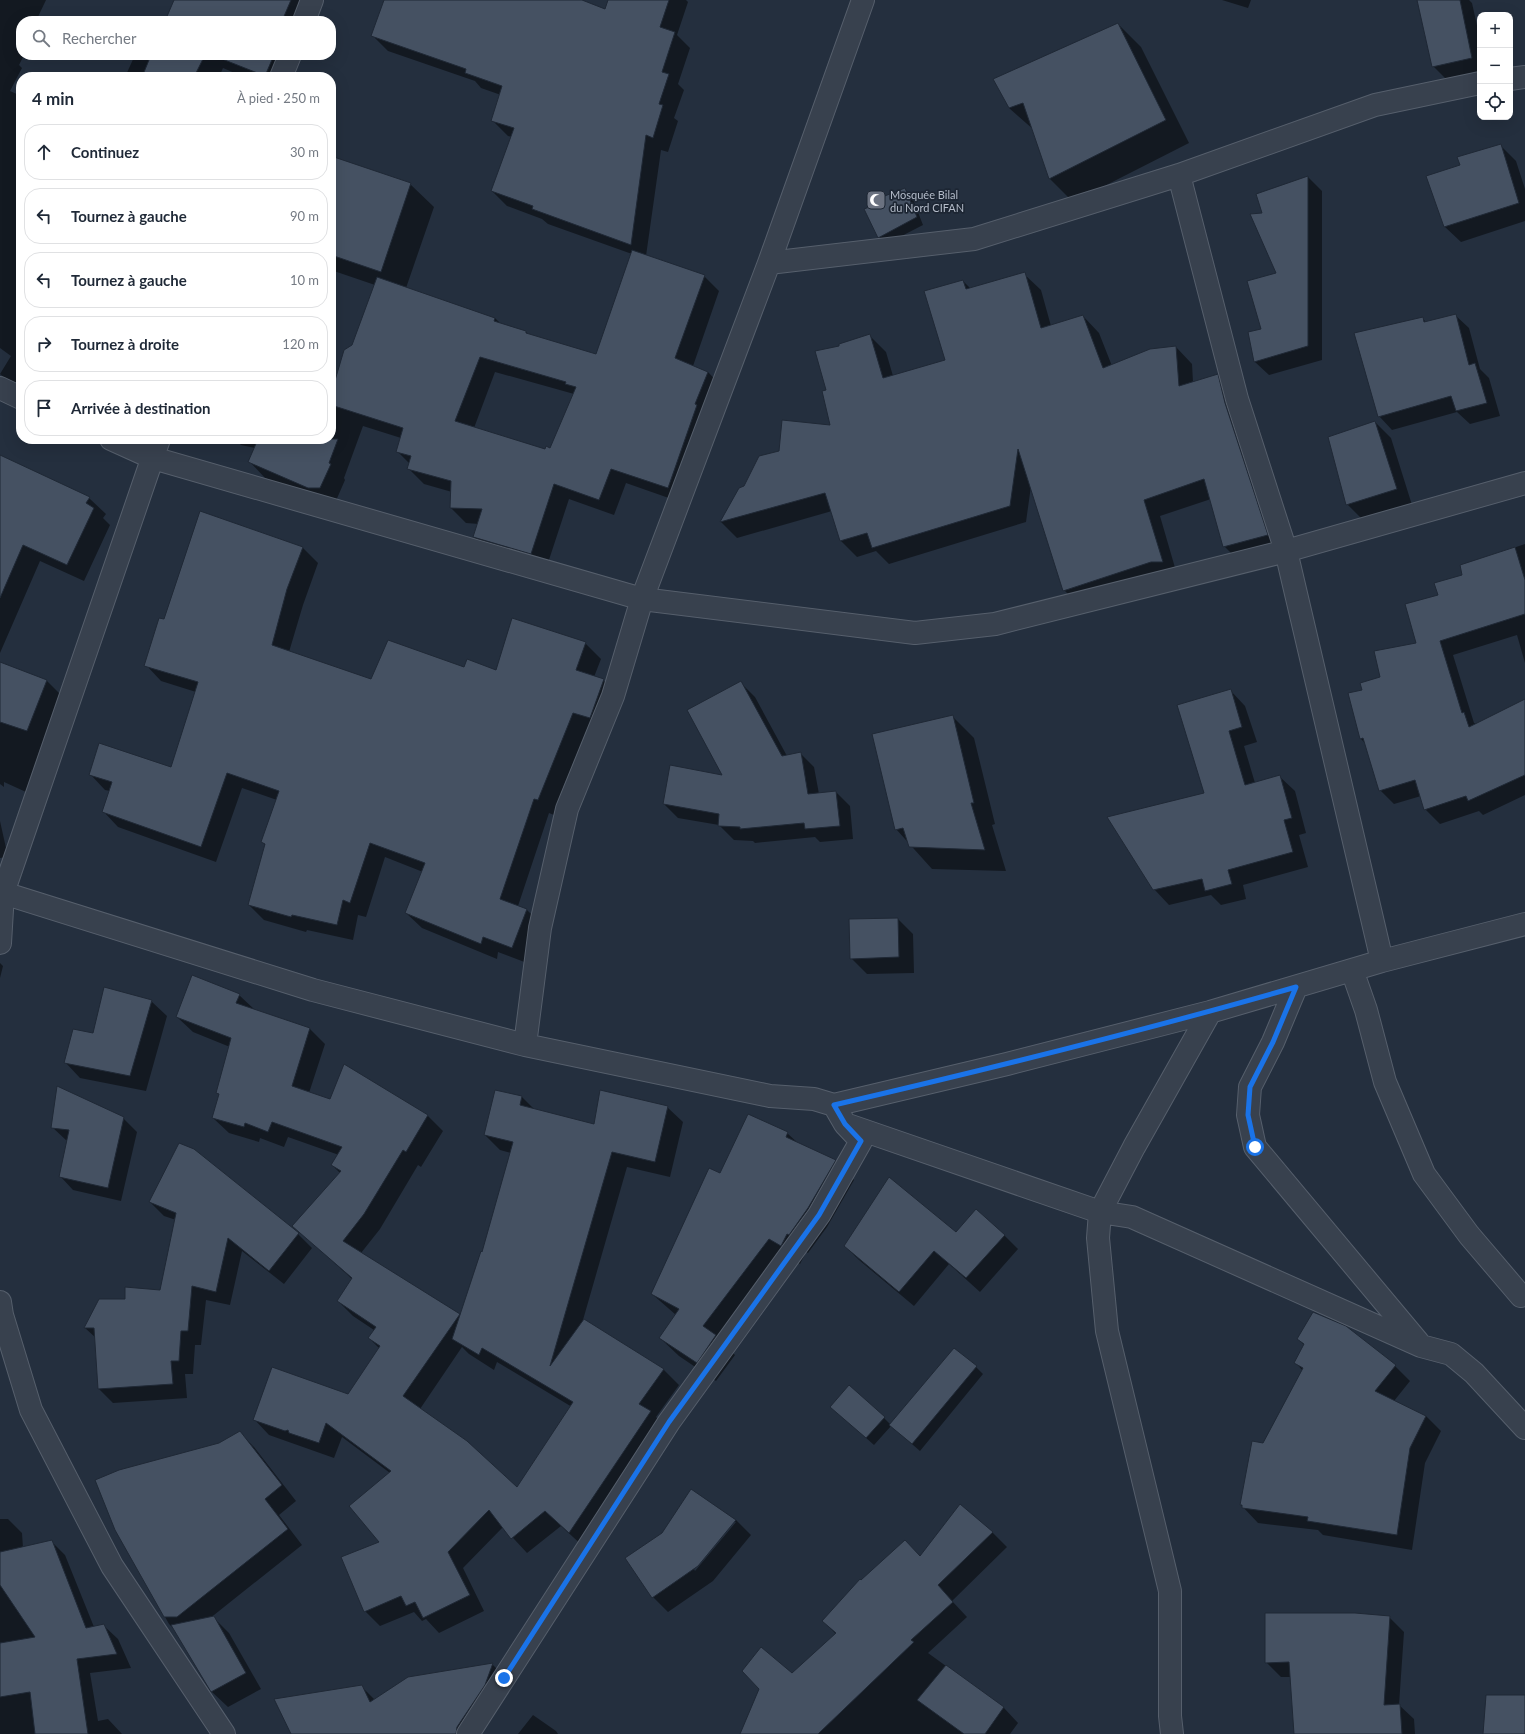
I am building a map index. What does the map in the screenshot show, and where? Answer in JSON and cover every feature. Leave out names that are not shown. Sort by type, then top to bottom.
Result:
[{"type":"street","points":[[306,16],[312,0]]},
{"type":"street","points":[[525,1045],[540,928],[567,809],[613,696],[642,599],[769,263],[863,0]]},
{"type":"street","points":[[283,72],[288,60]]},
{"type":"street","points":[[1513,79],[1525,77]]},
{"type":"street","points":[[769,263],[974,239],[1179,175],[1375,105],[1477,84]]},
{"type":"street","points":[[1179,175],[1237,399],[1286,551],[1382,961]]},
{"type":"street","points":[[0,388],[16,396]]},
{"type":"street","points":[[134,444],[156,449],[642,599],[915,633],[995,624],[1286,551],[1525,483]]},
{"type":"street","points":[[0,943],[1,892],[156,449]]},
{"type":"street","points":[[1,892],[313,990],[525,1045],[770,1096],[814,1099],[834,1105],[1007,1064],[1210,1012],[1382,961],[1525,924]]},
{"type":"street","points":[[1352,970],[1366,1010],[1385,1082],[1424,1174],[1520,1296]]},
{"type":"street","points":[[1296,987],[1273,1042],[1250,1087],[1248,1115],[1255,1147],[1421,1346]]},
{"type":"street","points":[[1172,1734],[1170,1716],[1170,1591],[1108,1331],[1098,1238],[1100,1212],[1134,1147],[1210,1012]]},
{"type":"street","points":[[468,1734],[669,1422],[819,1215],[861,1141],[845,1124],[834,1105]]},
{"type":"street","points":[[845,1124],[1100,1212],[1132,1217],[1421,1346],[1451,1354],[1474,1373],[1525,1428]]},
{"type":"street","points":[[0,1302],[2,1315],[31,1410],[112,1566],[224,1734]]},
{"type":"building","points":[[174,0],[291,0],[284,16],[167,16]]},
{"type":"building","points":[[384,0],[582,0],[605,9],[608,0],[669,0],[660,27],[675,32],[662,72],[669,74],[659,104],[663,105],[653,138],[646,135],[631,245],[532,209],[533,206],[491,191],[514,128],[491,121],[502,86],[465,73],[466,69],[371,36]]},
{"type":"building","points":[[1417,0],[1460,0],[1472,58],[1432,67]]},
{"type":"building","points":[[1118,23],[1166,120],[1049,179],[1023,103],[1009,108],[993,79]]},
{"type":"building","points":[[149,60],[202,60],[196,72],[144,72]]},
{"type":"building","points":[[225,60],[272,60],[267,72],[255,72]]},
{"type":"building","points":[[1501,144],[1519,203],[1444,227],[1426,176],[1460,165],[1457,157]]},
{"type":"building","points":[[336,158],[411,183],[381,272],[336,257]]},
{"type":"building","points":[[1308,176],[1308,346],[1254,362],[1248,332],[1261,329],[1247,281],[1276,273],[1250,214],[1262,213],[1256,194]]},
{"type":"building","points":[[905,188],[917,217],[878,238],[864,209],[872,206],[872,201]]},
{"type":"building","points":[[632,250],[705,275],[675,358],[708,372],[695,404],[697,405],[668,488],[611,469],[599,500],[554,484],[531,554],[473,537],[482,509],[450,508],[451,481],[407,469],[411,456],[396,452],[403,428],[336,407],[336,377],[344,350],[352,345],[377,277],[495,318],[494,321],[526,331],[526,333],[596,354]],"holes":[[[480,357],[566,382],[565,384],[576,387],[550,448],[546,446],[545,449],[455,421]]]},
{"type":"building","points":[[1025,272],[1041,328],[1083,315],[1103,368],[1150,349],[1176,346],[1179,386],[1218,374],[1225,403],[1268,535],[1223,547],[1204,479],[1144,500],[1163,562],[1151,562],[1063,591],[1018,449],[1010,506],[872,548],[867,533],[840,541],[825,493],[720,522],[739,488],[744,486],[759,456],[779,451],[782,420],[830,425],[822,391],[826,390],[815,351],[839,346],[839,344],[870,334],[883,378],[945,360],[924,291],[963,280],[966,289]]},
{"type":"building","points":[[1456,314],[1469,365],[1475,363],[1487,403],[1456,411],[1451,396],[1378,417],[1354,333],[1423,317],[1424,322]]},
{"type":"building","points":[[1375,421],[1397,489],[1346,505],[1328,437]]},
{"type":"building","points":[[336,439],[338,439],[329,463],[331,464],[320,488],[308,488],[248,462],[256,444],[336,444]]},
{"type":"building","points":[[0,455],[90,497],[86,503],[94,508],[67,565],[23,545],[0,598]]},
{"type":"building","points":[[200,511],[303,547],[287,589],[272,645],[371,679],[388,640],[464,667],[467,659],[496,670],[512,618],[586,642],[576,670],[604,679],[590,718],[573,713],[538,800],[534,799],[500,899],[527,909],[512,948],[483,937],[481,944],[405,913],[425,863],[370,843],[350,903],[343,900],[337,925],[292,915],[291,917],[248,905],[265,844],[261,842],[279,791],[227,773],[201,847],[102,812],[112,782],[89,775],[99,743],[171,767],[198,682],[144,666],[159,618],[164,619]]},
{"type":"building","points":[[1515,547],[1525,580],[1525,614],[1440,641],[1462,713],[1464,712],[1469,727],[1525,699],[1525,775],[1468,801],[1466,796],[1424,810],[1415,780],[1379,791],[1363,738],[1360,739],[1348,693],[1362,690],[1360,683],[1380,677],[1374,651],[1416,643],[1405,604],[1438,595],[1434,583],[1462,575],[1460,565]]},
{"type":"building","points":[[0,662],[47,680],[27,731],[0,722]]},
{"type":"building","points":[[741,681],[782,756],[801,752],[808,794],[836,791],[840,826],[805,829],[804,823],[740,829],[740,827],[718,826],[719,814],[663,804],[670,765],[722,775],[687,710]]},
{"type":"building","points":[[1231,689],[1242,727],[1229,731],[1245,785],[1280,775],[1292,818],[1284,820],[1293,852],[1228,870],[1232,884],[1205,891],[1202,879],[1153,890],[1107,817],[1204,793],[1177,705]]},
{"type":"building","points":[[953,715],[974,803],[971,803],[985,850],[909,847],[903,828],[895,830],[872,734]]},
{"type":"building","points":[[898,918],[899,957],[850,959],[849,919]]},
{"type":"building","points":[[192,975],[240,994],[236,1003],[310,1028],[292,1086],[330,1099],[344,1064],[428,1115],[406,1152],[403,1150],[364,1214],[343,1241],[460,1314],[403,1396],[467,1441],[517,1487],[573,1402],[482,1348],[479,1355],[452,1339],[481,1251],[482,1252],[513,1142],[484,1135],[495,1090],[522,1096],[520,1105],[594,1124],[600,1090],[668,1106],[655,1162],[612,1152],[550,1366],[584,1319],[664,1369],[639,1404],[651,1411],[569,1533],[545,1511],[511,1539],[489,1510],[448,1552],[470,1595],[423,1618],[415,1602],[406,1606],[401,1596],[364,1612],[341,1557],[379,1542],[349,1506],[391,1471],[326,1423],[319,1443],[289,1433],[288,1430],[285,1431],[253,1420],[272,1367],[348,1394],[380,1346],[368,1338],[376,1327],[337,1301],[352,1278],[292,1226],[341,1171],[331,1165],[342,1147],[272,1122],[268,1132],[245,1123],[244,1127],[212,1118],[219,1094],[216,1093],[231,1038],[176,1017]]},
{"type":"building","points":[[104,987],[152,1000],[130,1076],[64,1063],[73,1029],[93,1033]]},
{"type":"building","points":[[57,1086],[124,1117],[108,1188],[59,1177],[69,1130],[51,1128]]},
{"type":"building","points":[[748,1114],[788,1132],[786,1137],[836,1160],[808,1208],[789,1235],[787,1234],[781,1246],[769,1239],[703,1326],[716,1335],[697,1363],[659,1338],[679,1309],[651,1294],[709,1168],[720,1173]]},
{"type":"building","points":[[179,1143],[194,1149],[299,1233],[269,1271],[228,1238],[216,1292],[192,1286],[188,1331],[181,1331],[179,1361],[171,1361],[173,1384],[98,1389],[94,1328],[84,1328],[99,1299],[125,1299],[125,1287],[160,1290],[176,1213],[149,1202]]},
{"type":"building","points":[[889,1177],[956,1232],[976,1209],[1005,1235],[966,1278],[934,1251],[899,1292],[844,1246]]},
{"type":"building","points":[[1313,1312],[1346,1326],[1396,1365],[1375,1391],[1426,1416],[1410,1448],[1397,1535],[1307,1521],[1308,1517],[1242,1508],[1242,1505],[1240,1505],[1252,1441],[1263,1443],[1303,1368],[1294,1363],[1304,1344],[1297,1339]]},
{"type":"building","points":[[954,1348],[977,1366],[912,1444],[889,1425]]},
{"type":"building","points":[[849,1385],[885,1417],[866,1438],[830,1407]]},
{"type":"building","points":[[240,1431],[282,1485],[265,1499],[288,1529],[177,1617],[164,1617],[115,1530],[95,1480],[119,1470],[219,1443]]},
{"type":"building","points":[[691,1489],[736,1520],[698,1566],[652,1598],[625,1558],[662,1533]]},
{"type":"building","points":[[960,1504],[993,1532],[938,1585],[953,1602],[911,1640],[914,1642],[818,1734],[740,1734],[759,1689],[742,1671],[761,1647],[792,1673],[836,1633],[822,1621],[860,1579],[861,1580],[905,1540],[920,1556]]},
{"type":"building","points":[[52,1540],[86,1628],[104,1624],[117,1654],[77,1659],[88,1734],[35,1734],[30,1692],[0,1697],[0,1643],[35,1637],[0,1585],[0,1552]]},
{"type":"building","points":[[1265,1613],[1355,1613],[1390,1616],[1384,1705],[1400,1704],[1402,1734],[1294,1734],[1289,1662],[1265,1663]]},
{"type":"building","points":[[214,1616],[246,1673],[211,1692],[171,1625]]},
{"type":"building","points":[[493,1663],[485,1685],[457,1727],[456,1734],[291,1734],[274,1699],[362,1685],[370,1702],[408,1677]]},
{"type":"building","points":[[946,1665],[1004,1707],[985,1734],[964,1734],[917,1700]]},
{"type":"building","points":[[1486,1695],[1525,1695],[1525,1734],[1483,1734]]},
{"type":"place","name":"Mosquée Bilal du Nord CIFAN","points":[[876,200]]},
{"type":"route","points":[[504,1678],[669,1422],[819,1215],[861,1141],[845,1124],[834,1105],[1007,1064],[1210,1012],[1296,987],[1273,1042],[1250,1087],[1248,1115],[1255,1147]]}]
